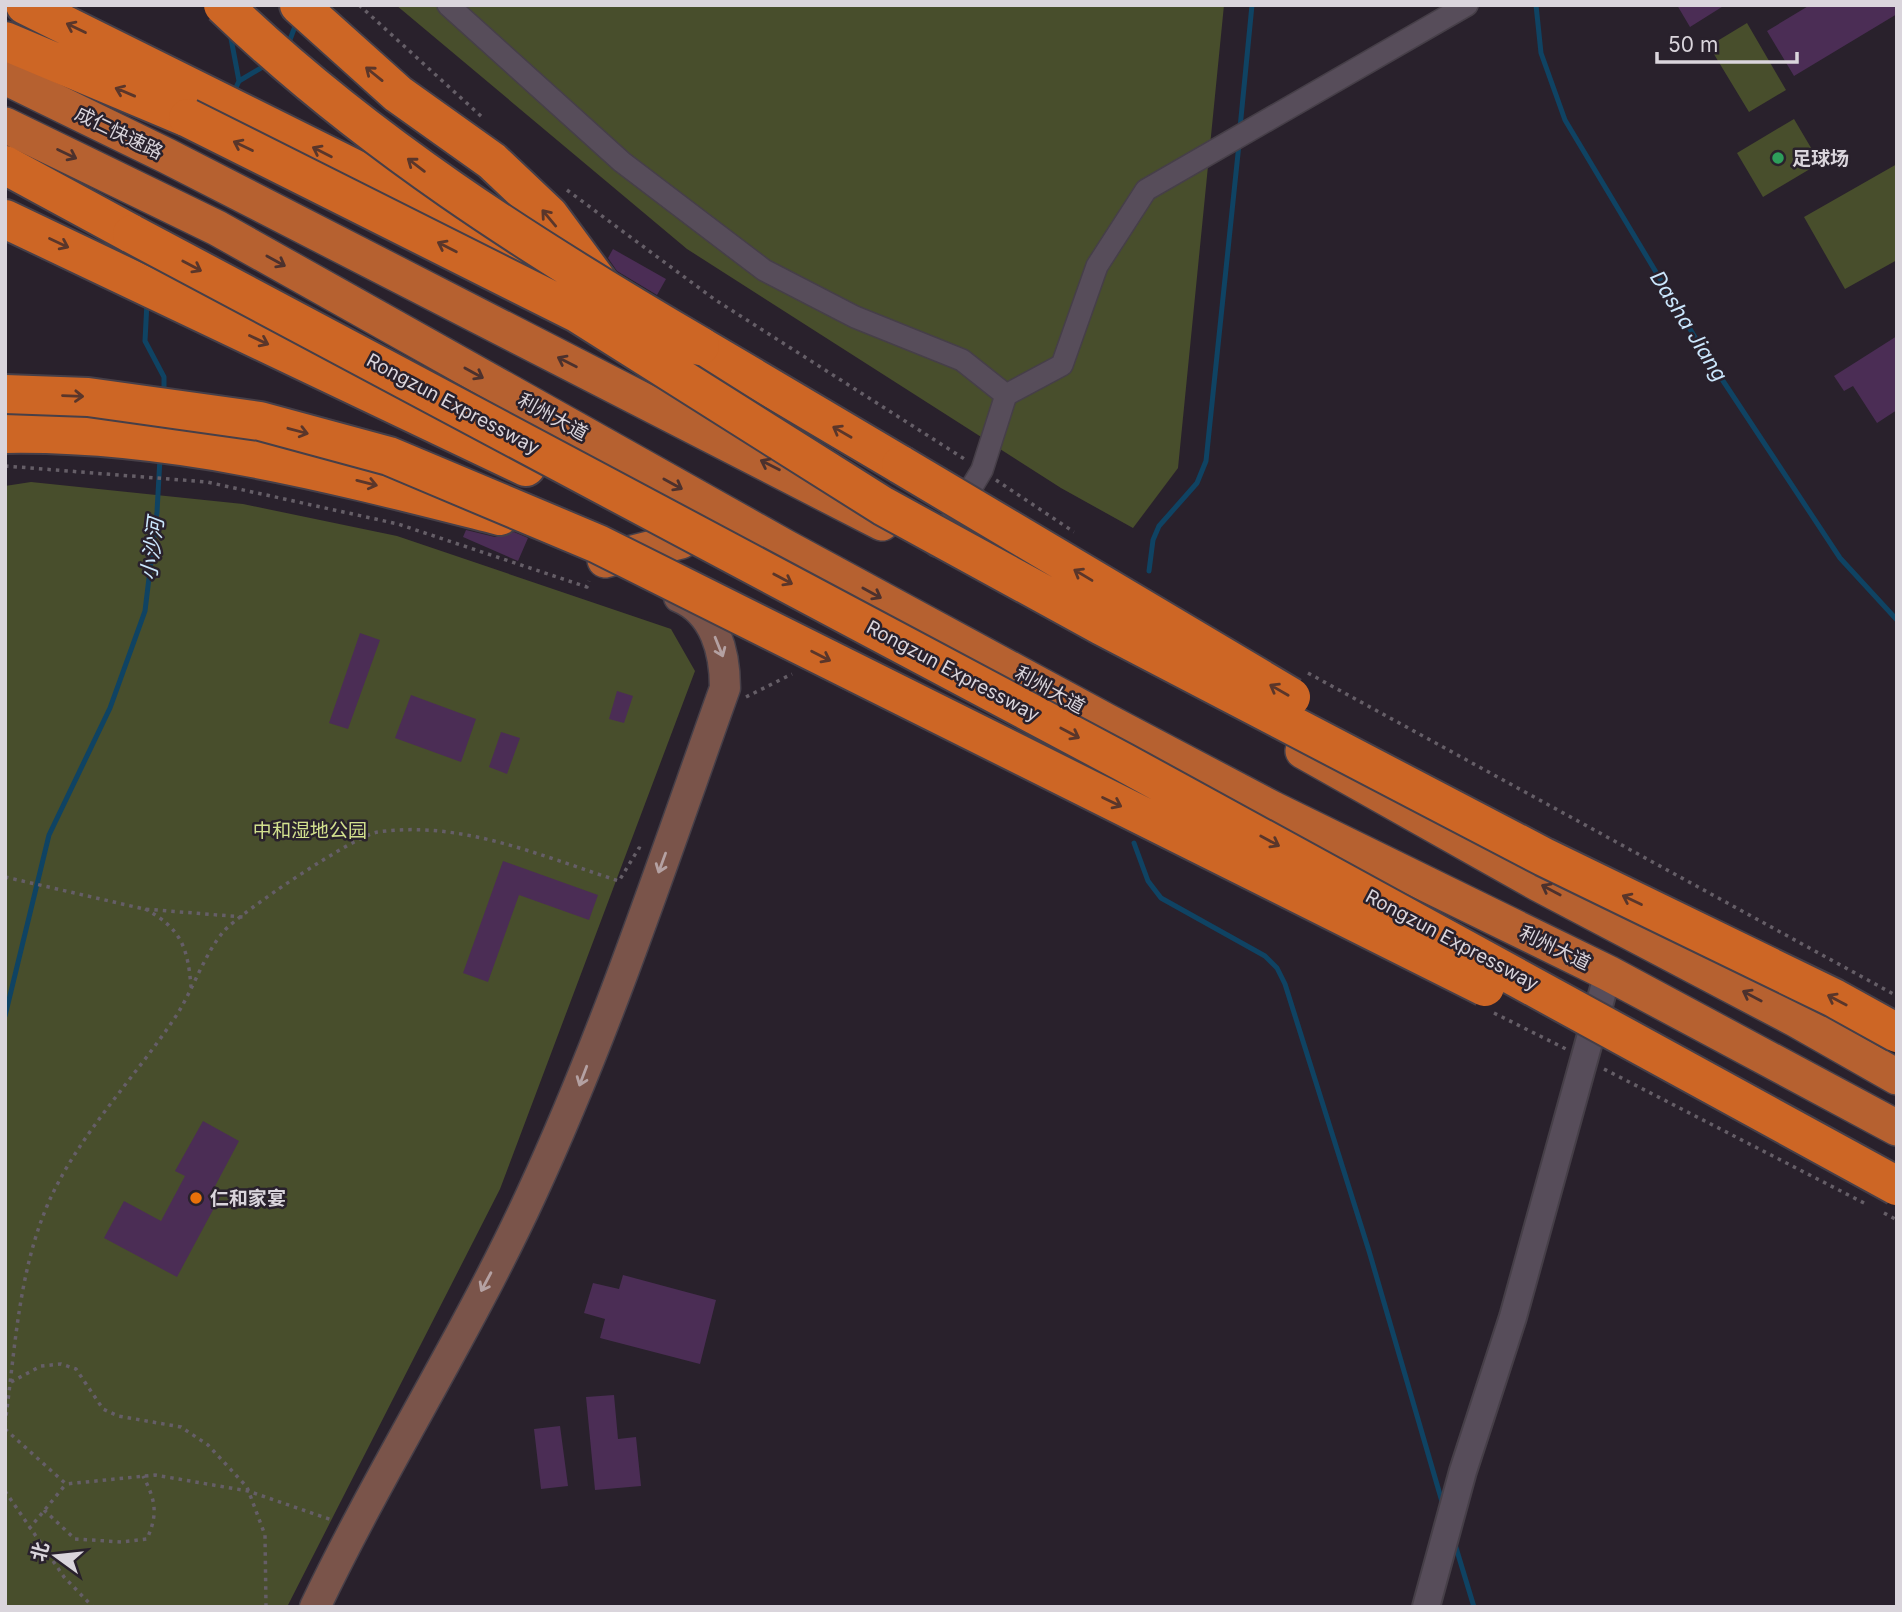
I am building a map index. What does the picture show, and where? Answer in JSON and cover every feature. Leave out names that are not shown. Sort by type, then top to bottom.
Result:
[{"type":"highway","points":[[25,5],[195,105],[577,313],[883,506],[1102,626],[1544,857],[1833,998],[1897,1033]]},
{"type":"highway","points":[[223,5],[266,46],[342,109],[443,186],[584,278],[1114,594],[1421,773],[1544,857]]},
{"type":"highway","points":[[310,17],[398,94],[492,161],[548,215],[620,312]]},
{"type":"highway","points":[[5,41],[195,105],[265,124],[620,312],[884,524],[1170,676],[1539,884],[1797,1020],[1897,1077]]},
{"type":"highway","name":"成仁快速路","points":[[5,77],[167,156],[884,524]]},
{"type":"highway","name":"利州大道","points":[[5,125],[217,228],[785,547],[1273,809],[1608,973],[1897,1128]]},
{"type":"highway","name":"Rongzun Expressway","points":[[5,165],[672,520],[1627,1035],[1897,1186]]},
{"type":"highway","points":[[5,219],[681,541]]},
{"type":"highway","points":[[5,394],[88,397],[260,421],[389,456],[598,544],[1528,1008],[1627,1035]]},
{"type":"highway","points":[[5,434],[133,458],[358,480],[500,516]]},
{"type":"highway","points":[[598,561],[681,541],[785,547]]},
{"type":"main road","points":[[315,1607],[529,1199],[570,1110],[725,688],[725,661],[706,615],[692,602],[500,516]]},
{"type":"street","points":[[449,5],[622,162],[764,270],[855,317],[962,360],[1006,395]]},
{"type":"street","points":[[933,551],[982,470],[1006,395],[1062,365],[1097,266],[1146,190],[1467,5]]},
{"type":"street","points":[[1426,1607],[1463,1471],[1513,1317],[1608,973]]},
{"type":"path","points":[[359,5],[485,120]]},
{"type":"path","points":[[558,183],[714,299],[982,470],[1082,538]]},
{"type":"path","points":[[5,467],[133,458],[205,465],[397,524],[587,587],[598,561]]},
{"type":"path","points":[[1304,671],[1897,996]]},
{"type":"path","points":[[741,699],[789,673],[802,676]]},
{"type":"path","points":[[5,1424],[21,1299],[32,1248],[47,1205],[74,1157],[175,1017],[224,931],[292,879],[375,832],[444,829],[505,844],[619,881],[639,848]]},
{"type":"path","points":[[5,877],[144,909],[243,917]]},
{"type":"path","points":[[144,909],[169,922],[189,958],[191,989]]},
{"type":"path","points":[[1486,1009],[1897,1220]]},
{"type":"path","points":[[11,1382],[41,1366],[61,1364],[76,1369],[103,1409],[117,1416],[181,1427],[208,1445],[248,1491],[265,1535],[266,1607]]},
{"type":"path","points":[[5,1429],[66,1484]]},
{"type":"path","points":[[29,1529],[66,1484],[143,1476],[220,1484],[248,1491],[300,1507],[355,1530]]},
{"type":"path","points":[[44,1510],[75,1539],[122,1542],[147,1539],[156,1519],[151,1493],[143,1476]]},
{"type":"path","points":[[5,1491],[64,1577],[93,1607]]},
{"type":"green space","points":[[396,5],[1224,5],[1178,468],[1133,528],[1061,488],[687,249]]},
{"type":"green space","points":[[1747,23],[1786,90],[1749,112],[1709,46]]},
{"type":"green space","name":"足球场","points":[[1794,119],[1820,163],[1763,197],[1737,153]]},
{"type":"green space","points":[[1897,164],[1897,260],[1845,289],[1804,217]]},
{"type":"green space","name":"中和湿地公园","points":[[31,482],[243,504],[397,536],[671,629],[695,671],[500,1189],[287,1607],[5,1607],[5,486]]},
{"type":"building","points":[[1677,5],[1725,5],[1690,27]]},
{"type":"building","points":[[1810,5],[1897,5],[1897,14],[1794,76],[1767,31]]},
{"type":"building","points":[[613,249],[666,279],[657,295],[617,271],[608,258]]},
{"type":"building","points":[[1897,336],[1897,410],[1877,423],[1853,386],[1844,391],[1834,376]]},
{"type":"building","points":[[466,530],[495,537],[514,532],[528,538],[518,561],[463,537]]},
{"type":"building","points":[[360,633],[380,640],[348,729],[329,723]]},
{"type":"building","points":[[617,691],[633,696],[624,723],[609,719]]},
{"type":"building","points":[[411,695],[476,719],[461,762],[395,738]]},
{"type":"building","points":[[501,732],[520,738],[507,774],[489,767]]},
{"type":"building","points":[[503,861],[598,895],[589,920],[519,895],[488,982],[463,973]]},
{"type":"building","name":"仁和家宴","points":[[203,1121],[239,1141],[213,1190],[221,1195],[177,1277],[104,1238],[124,1201],[161,1221],[185,1176],[175,1171]]},
{"type":"building","points":[[623,1275],[716,1300],[700,1364],[600,1338],[605,1319],[584,1313],[593,1283],[619,1289]]},
{"type":"building","points":[[614,1395],[618,1439],[636,1437],[641,1486],[595,1490],[586,1397]]},
{"type":"building","points":[[560,1426],[568,1486],[541,1489],[534,1429]]},
{"type":"waterway","points":[[1240,128],[1252,5]]},
{"type":"waterway","name":"Dasha Jiang","points":[[1536,5],[1541,53],[1565,120],[1702,349],[1840,558],[1897,620]]},
{"type":"waterway","name":"小沙河","points":[[288,45],[297,21]]},
{"type":"waterway","name":"小沙河","points":[[230,33],[239,81]]},
{"type":"waterway","name":"小沙河","points":[[233,94],[239,81],[266,65]]},
{"type":"waterway","points":[[1149,571],[1153,540],[1159,526],[1197,483],[1206,461],[1239,144]]},
{"type":"waterway","name":"小沙河","points":[[147,302],[145,341],[164,377],[164,392]]},
{"type":"waterway","name":"小沙河","points":[[5,1016],[49,835],[110,708],[145,611],[157,512],[160,458]]},
{"type":"waterway","points":[[1134,843],[1148,881],[1161,898],[1265,956],[1277,968],[1285,984],[1369,1251],[1443,1505]]},
{"type":"waterway","points":[[1454,1541],[1474,1607]]},
{"type":"place","name":"足球场","points":[[1778,158]]},
{"type":"place","name":"仁和家宴","points":[[196,1198]]}]
